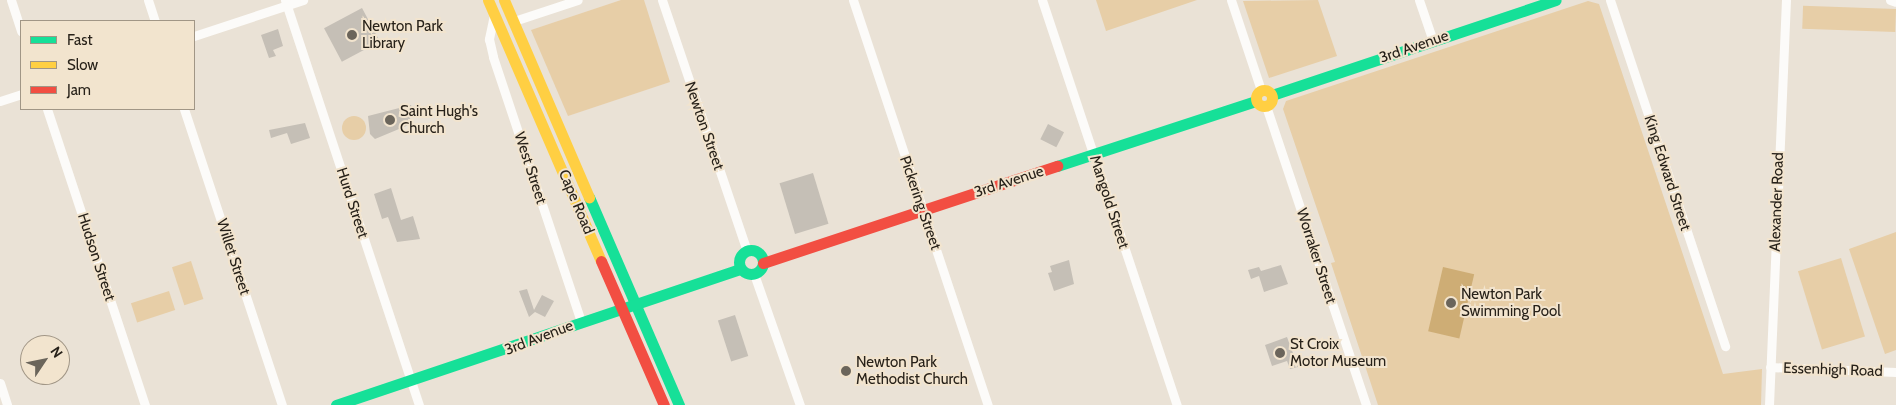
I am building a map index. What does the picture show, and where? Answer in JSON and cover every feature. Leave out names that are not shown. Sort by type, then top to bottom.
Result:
[{"type":"street","points":[[11,0],[20,28]]},
{"type":"street","points":[[148,0],[155,20]]},
{"type":"street","points":[[195,36],[286,3],[303,0]]},
{"type":"street","name":"Cape Road","points":[[488,0],[664,405]]},
{"type":"street","name":"Cape Road","points":[[504,0],[679,405]]},
{"type":"street","points":[[514,21],[578,0]]},
{"type":"street","name":"Newton Street","points":[[662,0],[747,251]]},
{"type":"street","name":"Pickering Street","points":[[853,0],[988,405]]},
{"type":"street","name":"Mangold Street","points":[[1042,0],[1176,405]]},
{"type":"street","points":[[1231,0],[1261,90],[1261,104]]},
{"type":"street","points":[[1419,0],[1433,41]]},
{"type":"street","name":"3rd Avenue","points":[[1272,96],[1556,0]]},
{"type":"street","name":"King Edward Street","points":[[1610,0],[1725,346]]},
{"type":"street","name":"Alexander Road","points":[[1769,405],[1786,0]]},
{"type":"street","points":[[1890,0],[1896,2]]},
{"type":"street","name":"Hurd Street","points":[[286,3],[419,405]]},
{"type":"street","name":"West Street","points":[[494,13],[489,41],[581,322]]},
{"type":"street","points":[[1261,90],[1272,96],[1261,104]]},
{"type":"street","points":[[0,101],[20,94]]},
{"type":"street","name":"3rd Avenue","points":[[763,262],[1093,154],[1261,104]]},
{"type":"street","name":"Worraker Street","points":[[1261,104],[1366,405]]},
{"type":"street","name":"Hudson Street","points":[[47,110],[145,405]]},
{"type":"street","name":"Willet Street","points":[[184,110],[282,405]]},
{"type":"street","points":[[754,274],[763,262],[758,253],[747,251],[739,259],[741,269],[754,274],[800,405]]},
{"type":"street","name":"3rd Avenue","points":[[336,405],[741,269]]},
{"type":"street","name":"Essenhigh Road","points":[[1770,367],[1896,372]]},
{"type":"street","points":[[0,383],[7,405]]},
{"type":"shaded area","points":[[621,0],[644,0],[670,82],[568,116],[531,30]]},
{"type":"shaded area","points":[[1096,0],[1197,0],[1106,31]]},
{"type":"shaded area","points":[[1318,0],[1337,56],[1269,78],[1243,1]]},
{"type":"shaded area","points":[[1588,1],[1599,4],[1723,374],[1762,369],[1761,405],[1378,405],[1331,263],[1335,262],[1283,109],[1286,101]]},
{"type":"shaded area","points":[[1803,6],[1896,9],[1895,32],[1802,29]]},
{"type":"shaded area","points":[[354,116],[362,120],[366,128],[362,136],[354,140],[346,136],[342,128],[346,120]]},
{"type":"shaded area","points":[[1896,232],[1896,350],[1885,354],[1849,249]]},
{"type":"shaded area","points":[[1841,258],[1865,336],[1822,350],[1798,271]]},
{"type":"shaded area","points":[[191,261],[203,299],[184,305],[172,267]]},
{"type":"shaded area","name":"Newton Park Swimming Pool","points":[[1443,267],[1474,274],[1459,339],[1428,331]]},
{"type":"shaded area","points":[[169,291],[175,310],[137,322],[131,303]]},
{"type":"building","name":"Newton Park Library","points":[[362,8],[380,42],[342,62],[324,28]]},
{"type":"building","points":[[278,29],[283,46],[273,50],[276,56],[269,58],[261,35]]},
{"type":"building","name":"Saint Hugh's Church","points":[[411,105],[415,117],[410,118],[411,124],[375,139],[370,134],[368,116]]},
{"type":"building","points":[[305,123],[310,138],[291,144],[287,133],[271,138],[269,130]]},
{"type":"building","points":[[1048,124],[1064,132],[1056,147],[1040,139]]},
{"type":"building","points":[[813,173],[828,224],[795,234],[780,183]]},
{"type":"building","points":[[391,188],[401,220],[413,216],[420,239],[397,242],[388,217],[382,219],[374,194]]},
{"type":"building","points":[[1069,260],[1074,284],[1054,291],[1048,273],[1052,272],[1050,266]]},
{"type":"building","points":[[1281,265],[1288,284],[1264,292],[1259,276],[1251,279],[1248,270],[1259,267],[1261,271]]},
{"type":"building","points":[[527,289],[534,310],[542,295],[554,301],[545,317],[535,312],[529,317],[519,291]]},
{"type":"building","points":[[735,315],[748,356],[731,361],[718,321]]},
{"type":"building","name":"St Croix Motor Museum","points":[[1287,337],[1298,367],[1290,369],[1287,361],[1272,366],[1265,345]]},
{"type":"traffic: fast","points":[[1272,95],[1556,0]]},
{"type":"traffic: fast","points":[[1057,166],[1256,101]]},
{"type":"traffic: fast","points":[[589,197],[679,405]]},
{"type":"traffic: fast","points":[[751,250],[759,254],[763,262],[759,270],[751,274],[743,270],[739,262],[743,254],[751,250]]},
{"type":"traffic: fast","points":[[336,405],[741,269]]},
{"type":"traffic: slow","points":[[488,0],[601,261]]},
{"type":"traffic: slow","points":[[504,0],[589,197]]},
{"type":"traffic: slow","points":[[1261,90],[1267,90],[1272,95],[1272,98],[1270,104],[1261,106],[1256,101],[1256,95],[1261,90]]},
{"type":"traffic: jam","points":[[763,263],[1057,166]]},
{"type":"traffic: jam","points":[[601,261],[664,405]]},
{"type":"place","name":"Newton Park Library","points":[[352,35]]},
{"type":"place","name":"Saint Hugh's Church","points":[[390,120]]},
{"type":"place","name":"Newton Park Swimming Pool","points":[[1451,303]]},
{"type":"place","name":"St Croix Motor Museum","points":[[1280,353]]},
{"type":"place","name":"Newton Park Methodist Church","points":[[846,371]]}]
